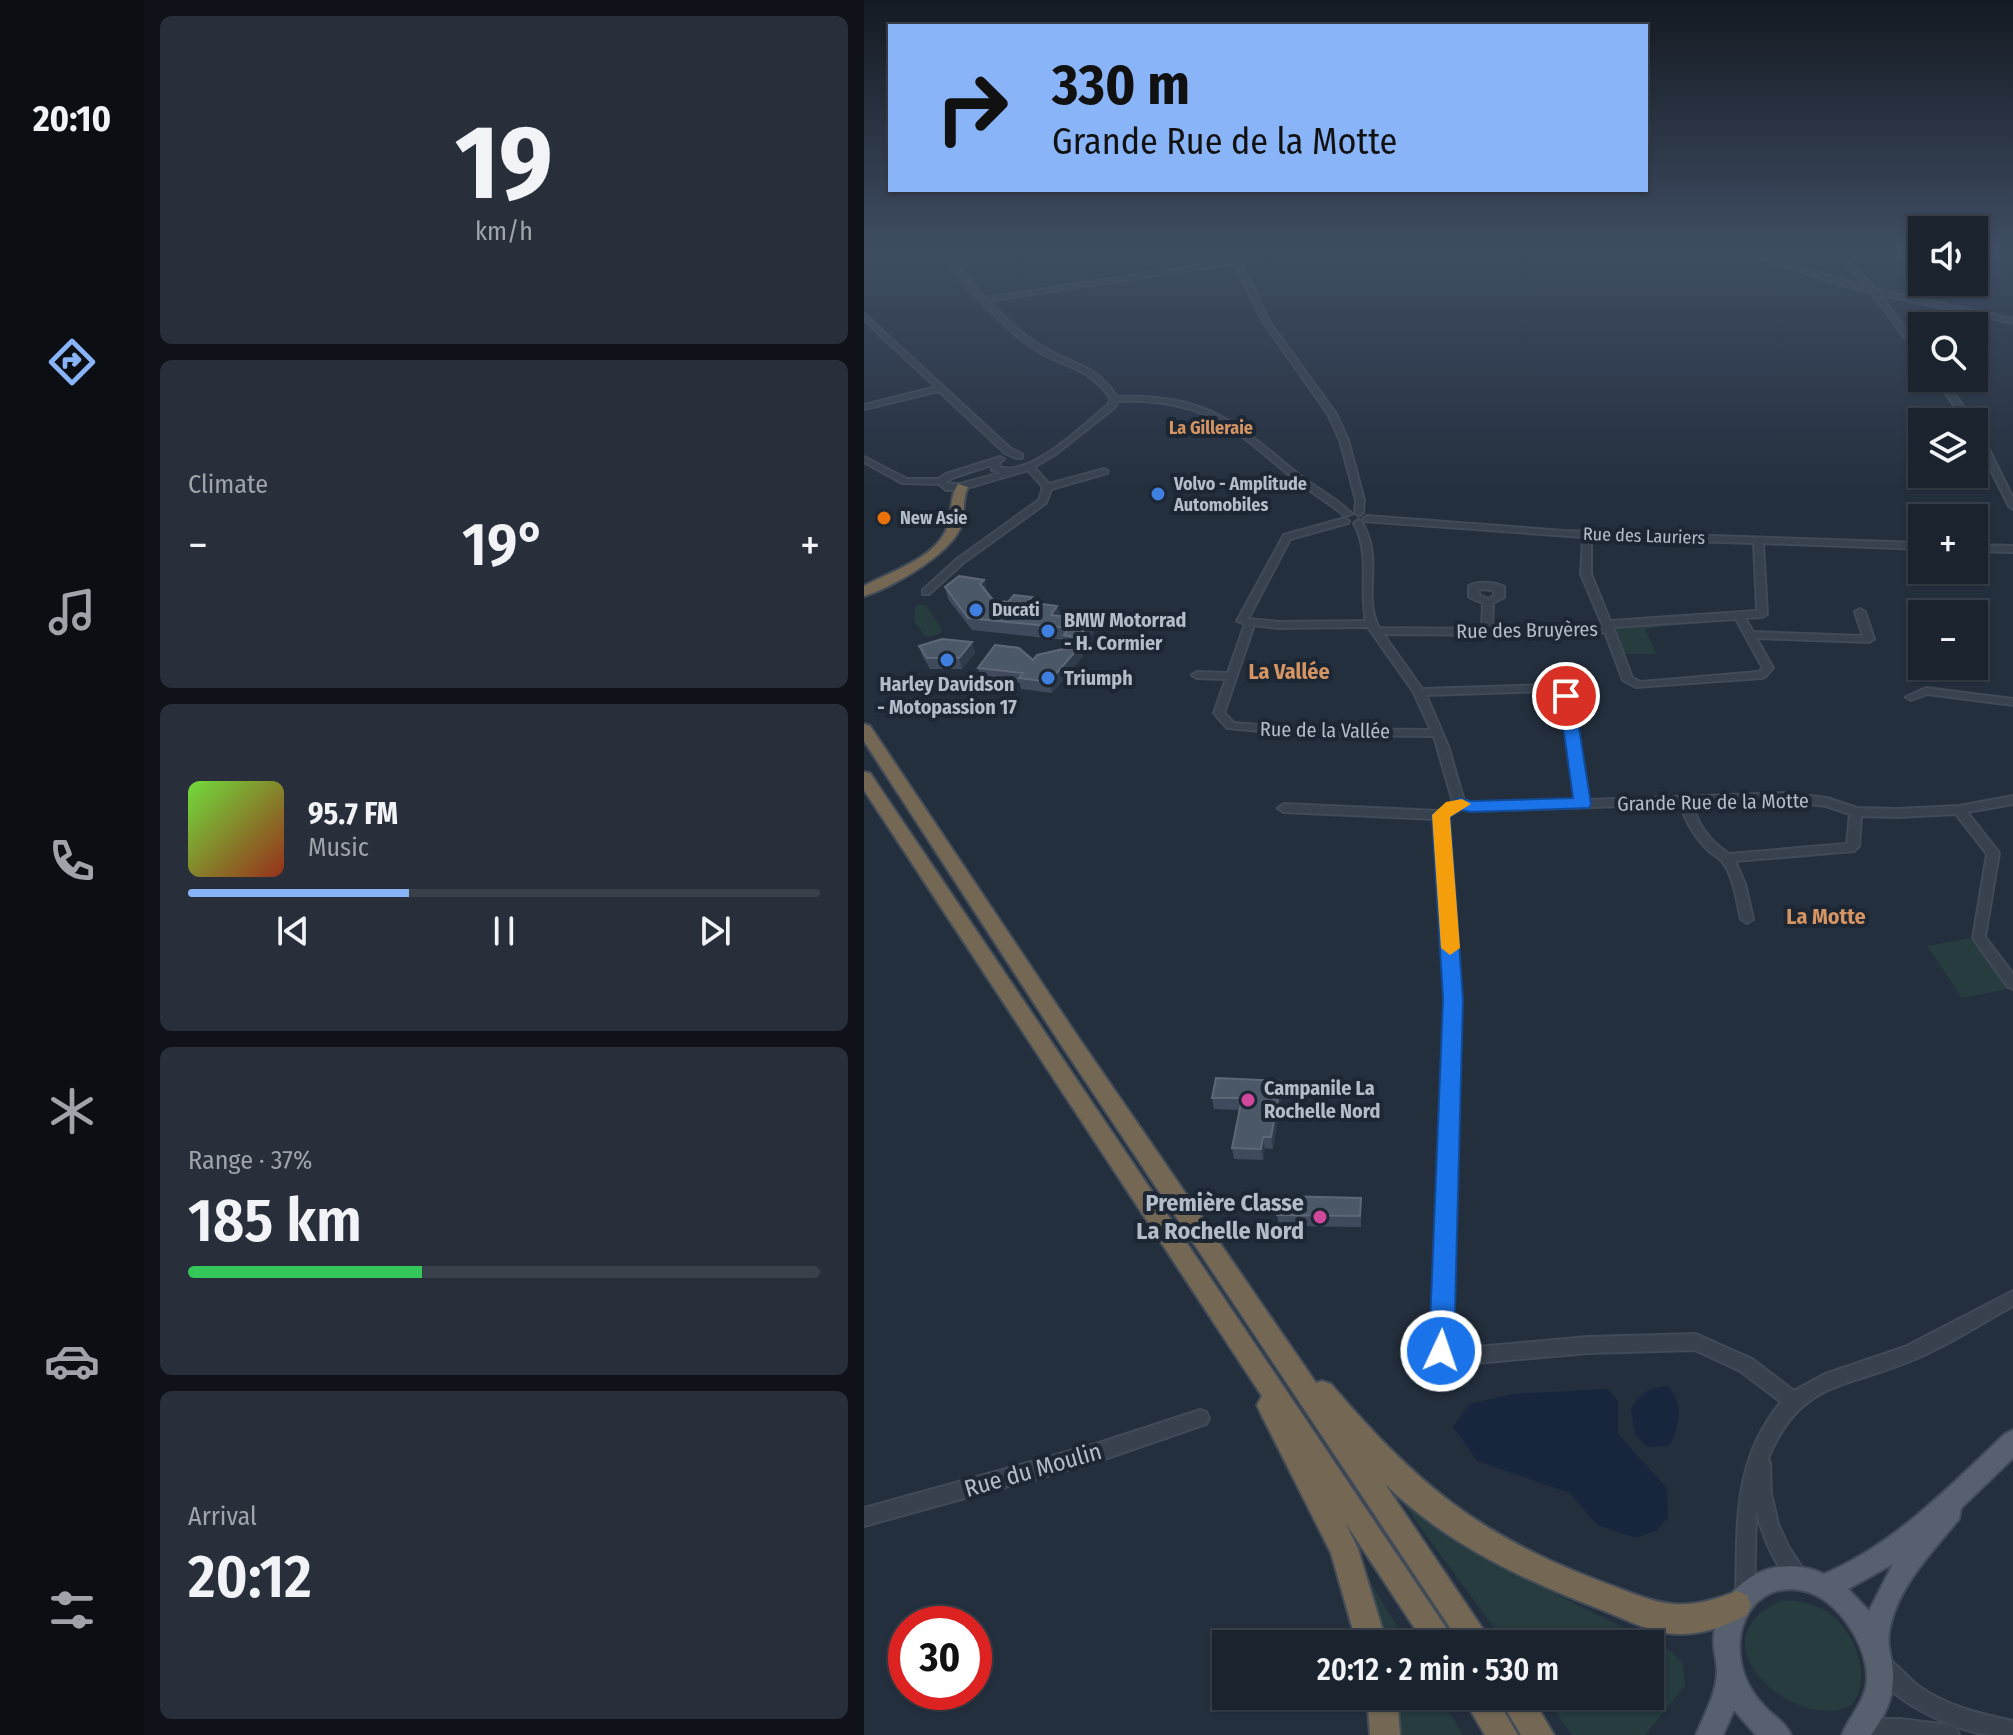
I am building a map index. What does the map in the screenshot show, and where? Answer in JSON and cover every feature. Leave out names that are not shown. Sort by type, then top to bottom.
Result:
[{"type":"highway","points":[[864,592],[915,564],[944,542],[956,523],[958,494],[962,487]]},
{"type":"highway","points":[[864,729],[1018,964]]},
{"type":"highway","points":[[864,746],[1018,964],[1469,1630]]},
{"type":"highway","points":[[864,777],[1433,1630]]},
{"type":"highway","points":[[1265,1326],[1371,1449],[1410,1489],[1464,1530],[1573,1586],[1652,1615],[1676,1620],[1706,1618],[1741,1601]]},
{"type":"highway","points":[[1234,1333],[1344,1549],[1368,1630]]},
{"type":"highway","points":[[1383,1710],[1385,1735]]},
{"type":"highway","points":[[1486,1710],[1503,1735]]},
{"type":"highway","points":[[1522,1710],[1539,1735]]},
{"type":"main road","points":[[1778,1735],[1744,1703],[1730,1672],[1726,1643],[1741,1601],[1770,1581],[1812,1583],[1871,1566],[1970,1483],[2013,1442]]},
{"type":"main road","points":[[1859,1732],[1876,1706],[1881,1677],[1877,1652],[1879,1614],[1890,1590],[1970,1483]]},
{"type":"main road","points":[[1812,1583],[1853,1610],[1877,1652]]},
{"type":"main road","points":[[1709,1735],[1721,1710],[1730,1672]]},
{"type":"street","points":[[878,329],[1001,444],[1029,464],[1047,487],[1047,497],[1041,503],[960,561],[926,592]]},
{"type":"street","points":[[1016,329],[1035,346],[1095,373],[1115,399]]},
{"type":"street","points":[[1271,329],[1332,414],[1344,440],[1361,506],[1369,554],[1367,586],[1374,627],[1418,692],[1451,768],[1459,803],[1441,815],[1284,808]]},
{"type":"street","points":[[864,407],[941,388]]},
{"type":"street","points":[[1115,399],[1166,397],[1225,421],[1246,433],[1346,517]]},
{"type":"street","points":[[941,482],[947,488],[962,487],[1013,473],[1057,449],[1111,406],[1115,399]]},
{"type":"street","points":[[1001,444],[996,470],[1013,473]]},
{"type":"street","points":[[1988,456],[2013,506]]},
{"type":"street","points":[[864,459],[905,481],[941,482],[949,476],[999,460],[1029,464]]},
{"type":"street","points":[[1047,487],[1104,471]]},
{"type":"street","name":"Rue des Lauriers","points":[[1346,517],[1587,535],[1908,545]]},
{"type":"street","name":"Rue de la Vallée","points":[[1346,517],[1287,537],[1242,621],[1250,623],[1219,713],[1231,726],[1284,733],[1321,730],[1437,733]]},
{"type":"street","points":[[1587,535],[1586,574],[1608,626],[1762,614],[1758,540]]},
{"type":"street","points":[[1988,548],[2013,549]]},
{"type":"street","points":[[1487,631],[1488,602]]},
{"type":"street","points":[[1750,635],[1869,639],[1860,612]]},
{"type":"street","name":"Rue des Bruyères","points":[[1250,623],[1487,631],[1608,626],[1628,680],[1640,685],[1761,675],[1768,668],[1739,616]]},
{"type":"street","points":[[1197,675],[1232,676]]},
{"type":"street","points":[[1418,692],[1550,688],[1566,696],[1583,804]]},
{"type":"street","points":[[1911,697],[1926,691],[2013,702]]},
{"type":"street","name":"Grande Rue de la Motte","points":[[1459,803],[1471,807],[1687,803],[1784,797],[1827,802],[1856,812],[1959,810],[2013,800]]},
{"type":"street","points":[[1687,803],[1689,815],[1711,845],[1727,858],[1739,884],[1747,919]]},
{"type":"street","points":[[1959,810],[1993,853],[1979,938],[2013,984]]},
{"type":"street","points":[[1727,858],[1850,848],[1853,846],[1856,812]]},
{"type":"street","points":[[1441,815],[1453,999],[1445,1285],[1440,1339],[1444,1354],[1454,1357],[1600,1344],[1696,1342],[1746,1365],[1792,1400]]},
{"type":"street","points":[[1741,1601],[1747,1503],[1755,1466],[1771,1428],[1792,1400],[1825,1381],[1912,1352],[2013,1298]]},
{"type":"street","name":"Rue du Moulin","points":[[864,1517],[1096,1453],[1200,1418]]},
{"type":"street","points":[[1762,1451],[1761,1490],[1772,1533],[1786,1562],[1812,1583]]},
{"type":"street","points":[[1877,1652],[1903,1687],[1926,1704],[1968,1721],[2013,1731]]},
{"type":"street","points":[[1859,1732],[1887,1728],[1949,1735]]},
{"type":"street","points":[[2000,1735],[2013,1731]]},
{"type":"green space","points":[[920,604],[926,605],[942,629],[940,634],[925,637],[914,620],[915,608]]},
{"type":"green space","points":[[1654,624],[1660,627],[1645,629],[1656,654],[1624,654],[1616,627]]},
{"type":"green space","points":[[1971,938],[2008,989],[1962,998],[1927,946]]},
{"type":"green space","points":[[1394,1491],[1502,1568],[1628,1630],[1496,1630]]},
{"type":"green space","points":[[1363,1570],[1399,1630],[1378,1630]]},
{"type":"green space","points":[[1783,1600],[1819,1607],[1844,1628],[1860,1666],[1861,1680],[1852,1705],[1830,1711],[1805,1707],[1781,1696],[1761,1679],[1748,1659],[1746,1638],[1756,1618]]},
{"type":"green space","points":[[1664,1648],[1683,1663],[1685,1686],[1645,1735],[1572,1735],[1554,1710],[1664,1710]]},
{"type":"green space","points":[[1393,1710],[1448,1710],[1463,1735],[1396,1735]]},
{"type":"water","points":[[1668,1386],[1678,1408],[1676,1431],[1669,1446],[1647,1447],[1635,1434],[1631,1409],[1646,1392]]},
{"type":"water","points":[[1607,1389],[1618,1401],[1618,1434],[1667,1488],[1668,1517],[1657,1530],[1636,1538],[1597,1525],[1570,1493],[1477,1461],[1453,1427],[1469,1404],[1512,1394]]},
{"type":"building","points":[[959,576],[984,580],[980,584],[993,600],[1008,602],[1014,595],[1032,597],[1027,602],[1057,606],[1051,615],[1091,620],[1079,638],[1064,635],[1069,628],[968,618],[945,587]]},
{"type":"building","points":[[942,639],[972,642],[959,658],[927,658],[919,646]]},
{"type":"building","points":[[995,645],[1019,648],[1033,660],[1037,655],[1081,645],[1049,682],[1019,678],[1023,673],[978,668]]},
{"type":"building","points":[[1216,1078],[1281,1081],[1271,1137],[1263,1137],[1261,1149],[1232,1148],[1242,1098],[1212,1098]]},
{"type":"building","points":[[1279,1196],[1361,1198],[1360,1216],[1277,1215]]},
{"type":"slow traffic","points":[[1450,948],[1441,815],[1452,806],[1462,804]]},
{"type":"place","name":"Volvo - Amplitude Automobiles","points":[[1158,494]]},
{"type":"place","name":"New Asie","points":[[884,518]]},
{"type":"place","name":"Ducati","points":[[976,610]]},
{"type":"place","name":"BMW Motorrad - H. Cormier","points":[[1048,631]]},
{"type":"place","name":"Harley Davidson - Motopassion 17","points":[[947,660]]},
{"type":"place","name":"Triumph","points":[[1048,678]]},
{"type":"place","name":"Campanile La Rochelle Nord","points":[[1248,1100]]},
{"type":"place","name":"Première Classe La Rochelle Nord","points":[[1320,1217]]},
{"type":"district","name":"La Gilleraie","points":[[1211,428]]},
{"type":"district","name":"La Vallée","points":[[1289,671]]},
{"type":"district","name":"La Motte","points":[[1826,916]]},
{"type":"route","points":[[1441,1351],[1453,999],[1441,815],[1459,803],[1471,807],[1583,804],[1566,696]]}]
